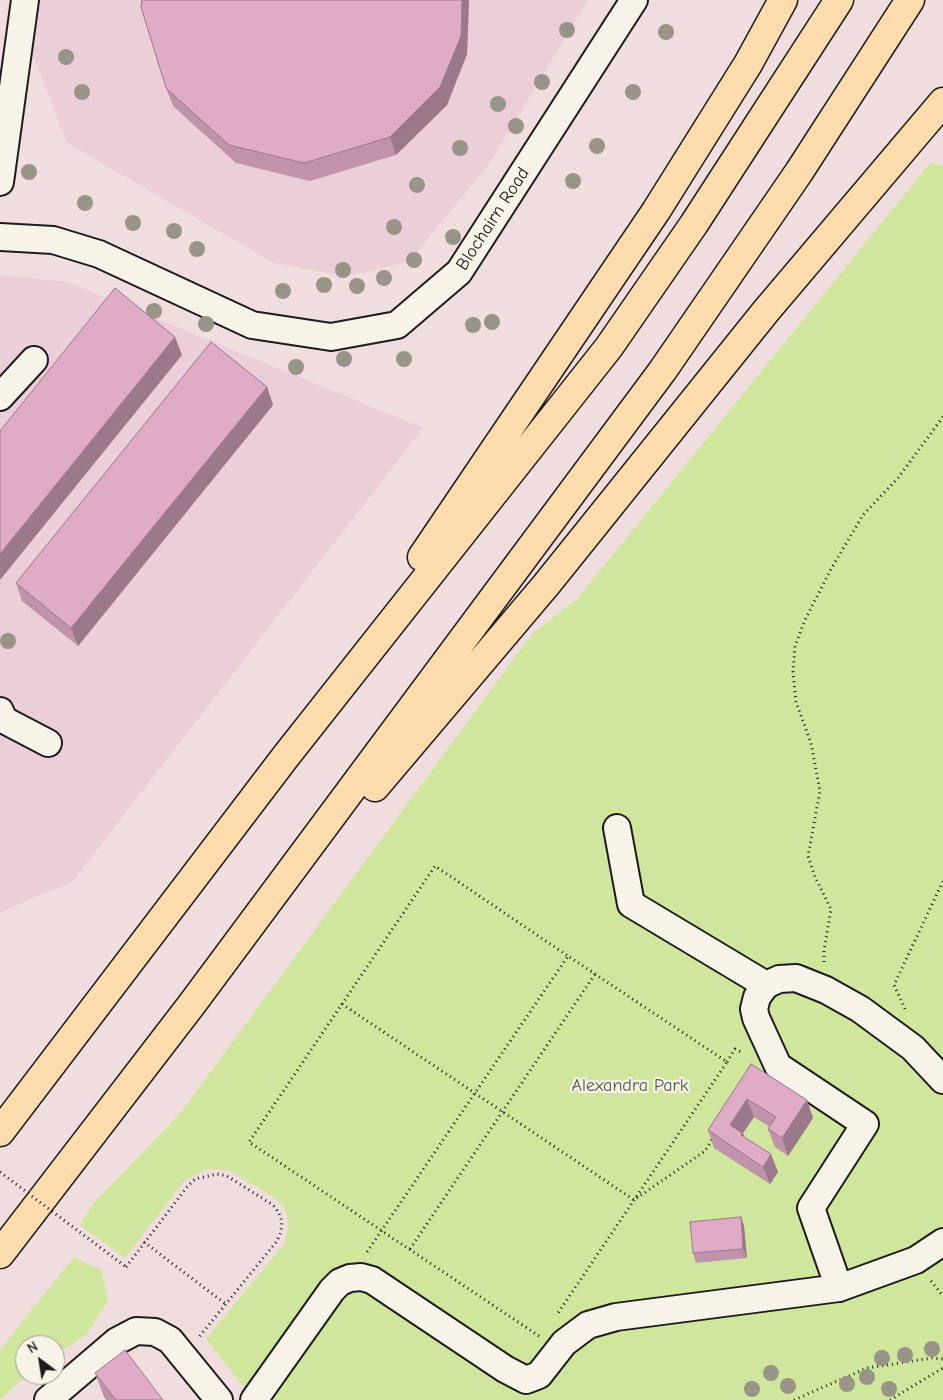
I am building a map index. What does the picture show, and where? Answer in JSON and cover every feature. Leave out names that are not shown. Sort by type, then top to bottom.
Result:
[{"type":"highway","points":[[286,756],[656,211],[748,64],[783,0]]},
{"type":"highway","points":[[0,1132],[286,756],[609,347],[694,224],[840,0]]},
{"type":"highway","points":[[0,1254],[192,1004],[663,370],[799,172],[910,0]]},
{"type":"highway","points":[[192,1004],[546,585],[766,311],[943,102]]},
{"type":"street","points":[[0,182],[25,0]]},
{"type":"street","name":"Blochairn Road","points":[[0,237],[54,240],[100,254],[252,325],[331,337],[397,325],[459,272],[634,0]]},
{"type":"street","points":[[0,397],[34,360]]},
{"type":"street","points":[[0,711],[4,720],[48,743]]},
{"type":"street","points":[[617,828],[630,904],[766,985]]},
{"type":"street","points":[[839,1288],[811,1208],[865,1124],[778,1066],[756,1018],[754,1009],[757,998],[766,985],[779,978],[796,978],[826,990],[860,1009],[913,1048],[943,1080]]},
{"type":"street","points":[[254,1400],[332,1290],[340,1282],[350,1278],[361,1277],[372,1280],[505,1369],[526,1380],[539,1375],[564,1343],[588,1325],[607,1320],[839,1288],[916,1260],[943,1242]]},
{"type":"street","points":[[48,1400],[117,1340],[136,1331],[155,1332],[170,1340],[184,1354],[219,1400]]},
{"type":"path","points":[[826,990],[824,951],[831,909],[815,877],[808,856],[820,791],[811,744],[796,702],[793,672],[795,646],[805,620],[831,569],[863,515],[898,478],[943,417]]},
{"type":"path","points":[[542,1338],[249,1142],[435,866],[727,1062]]},
{"type":"path","points":[[913,1048],[921,1040],[894,985],[943,881]]},
{"type":"path","points":[[361,1277],[366,1253],[568,956]]},
{"type":"path","points":[[410,1249],[595,974]]},
{"type":"path","points":[[342,1004],[634,1200]]},
{"type":"path","points":[[552,1322],[735,1049],[748,1056]]},
{"type":"path","points":[[634,1200],[705,1151],[716,1134]]},
{"type":"path","points":[[0,1172],[126,1267],[195,1179],[206,1175],[228,1176],[273,1205],[282,1222],[277,1242],[227,1305],[184,1354]]},
{"type":"path","points":[[144,1242],[227,1305]]},
{"type":"path","points":[[794,1400],[867,1368],[932,1358],[943,1359]]},
{"type":"path","points":[[890,1400],[943,1368]]},
{"type":"shaded area","points":[[37,0],[588,0],[491,161],[409,262],[346,276],[274,263],[67,143],[28,42]]},
{"type":"shaded area","points":[[0,275],[68,282],[423,428],[72,882],[0,912]]},
{"type":"green space","name":"Alexandra Park","points":[[930,163],[943,166],[943,1400],[254,1400],[206,1339],[284,1244],[288,1229],[287,1216],[283,1206],[272,1196],[228,1170],[206,1169],[185,1180],[125,1258],[80,1225],[93,1204],[179,1115],[532,634],[577,599]]},
{"type":"green space","points":[[74,1257],[102,1271],[108,1301],[86,1335],[65,1349],[65,1335],[15,1335],[16,1385],[0,1400],[0,1350]]},
{"type":"building","points":[[142,0],[462,0],[461,36],[440,87],[390,137],[304,163],[229,145],[166,88],[141,7]]},
{"type":"building","points":[[115,288],[175,337],[0,554],[0,431]]},
{"type":"building","points":[[211,342],[267,387],[71,628],[16,583]]},
{"type":"building","points":[[751,1064],[807,1100],[782,1138],[768,1129],[776,1117],[747,1099],[730,1125],[742,1133],[741,1135],[771,1154],[763,1167],[708,1130]]},
{"type":"building","points":[[741,1217],[743,1249],[693,1253],[690,1222]]},
{"type":"building","points":[[125,1350],[163,1400],[116,1400],[95,1373]]}]
